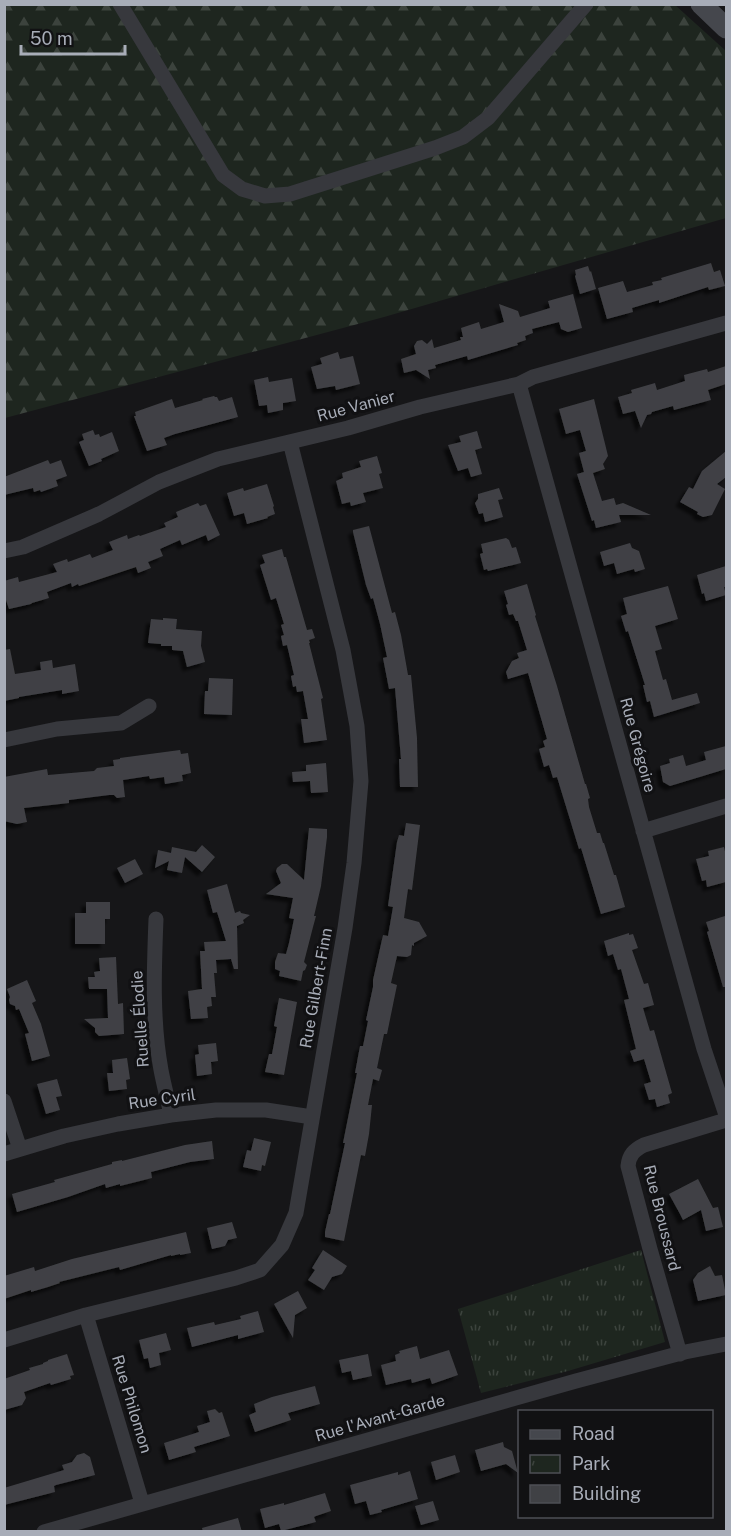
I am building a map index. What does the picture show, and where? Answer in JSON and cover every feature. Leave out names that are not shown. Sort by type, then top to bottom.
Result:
[{"type":"street","points":[[120,4],[223,175],[242,189],[264,196],[290,194],[463,137],[488,118],[586,4]]},
{"type":"street","points":[[701,4],[726,28]]},
{"type":"street","name":"Rue Vanier","points":[[4,551],[23,547],[99,514],[159,482],[218,459],[519,384],[533,377],[726,323]]},
{"type":"street","name":"Rue Grégoire","points":[[519,384],[704,1049],[726,1115]]},
{"type":"street","name":"Rue Gilbert-Finn","points":[[4,1340],[86,1315],[260,1270],[282,1245],[296,1213],[345,928],[354,863],[361,781],[357,726],[343,650],[290,442]]},
{"type":"street","points":[[4,740],[57,729],[121,723],[149,706]]},
{"type":"street","points":[[643,831],[726,806]]},
{"type":"street","name":"Ruelle Élodie","points":[[156,919],[155,1019],[161,1069],[171,1115]]},
{"type":"street","points":[[4,1101],[20,1149]]},
{"type":"street","name":"Rue Cyril","points":[[4,1154],[64,1136],[171,1115],[216,1110],[266,1110],[312,1117]]},
{"type":"street","name":"Rue Broussard","points":[[680,1354],[628,1166],[633,1152],[644,1145],[726,1120]]},
{"type":"street","name":"Rue Philomon","points":[[86,1315],[142,1503]]},
{"type":"street","name":"Rue l'Avant-Garde","points":[[44,1532],[554,1388],[726,1344]]},
{"type":"green space","points":[[5,5],[675,5],[726,51],[726,218],[384,317],[5,418]]},
{"type":"green space","points":[[641,1250],[665,1342],[568,1371],[481,1393],[458,1309]]},
{"type":"building","points":[[711,263],[714,272],[720,270],[725,286],[709,290],[708,287],[659,303],[659,300],[632,308],[633,312],[607,319],[598,288],[623,281],[627,292],[653,285],[652,282],[662,280],[661,278]]},
{"type":"building","points":[[588,266],[596,289],[580,294],[575,270]]},
{"type":"building","points":[[573,294],[582,328],[568,332],[561,329],[559,322],[532,329],[533,333],[525,336],[526,340],[517,343],[518,345],[468,360],[467,356],[435,365],[436,368],[428,370],[430,379],[416,370],[404,373],[401,359],[416,354],[414,346],[417,341],[422,340],[427,344],[432,339],[434,348],[461,340],[460,337],[463,337],[461,328],[479,322],[481,329],[504,322],[499,304],[518,311],[520,317],[550,308],[548,301]]},
{"type":"building","points":[[338,352],[340,359],[353,356],[360,384],[336,390],[335,386],[317,389],[311,367],[322,364],[320,358]]},
{"type":"building","points":[[726,366],[726,384],[708,390],[711,400],[674,410],[673,406],[652,412],[647,415],[641,428],[635,411],[623,414],[618,397],[632,393],[631,390],[655,383],[657,390],[685,381],[684,375],[707,369],[708,372]]},
{"type":"building","points":[[268,377],[269,382],[292,378],[296,401],[283,403],[283,410],[268,413],[267,405],[259,406],[254,380]]},
{"type":"building","points":[[214,396],[219,401],[232,397],[238,417],[164,438],[167,445],[147,451],[134,416],[136,416],[135,412],[172,399],[175,408]]},
{"type":"building","points":[[594,399],[608,456],[603,464],[605,469],[593,473],[602,501],[614,498],[616,505],[623,503],[651,515],[619,515],[621,522],[596,528],[594,520],[592,521],[577,474],[584,472],[579,453],[586,451],[580,430],[566,434],[559,409]]},
{"type":"building","points":[[93,430],[95,435],[99,434],[100,437],[112,432],[119,451],[89,466],[79,442],[84,440],[82,434]]},
{"type":"building","points":[[477,431],[482,448],[475,450],[482,474],[471,477],[468,468],[458,471],[448,445],[461,442],[459,436]]},
{"type":"building","points":[[726,451],[726,477],[717,484],[725,489],[712,515],[703,517],[680,502],[689,487],[693,489],[702,471]]},
{"type":"building","points":[[377,456],[383,488],[363,493],[366,502],[351,506],[350,502],[342,504],[336,481],[343,478],[342,473],[361,467],[359,461]]},
{"type":"building","points":[[48,460],[50,464],[61,460],[67,476],[56,480],[58,486],[41,492],[40,490],[34,492],[33,488],[4,495],[4,477]]},
{"type":"building","points":[[267,484],[275,514],[247,524],[244,513],[234,516],[227,493]]},
{"type":"building","points":[[499,488],[503,499],[498,500],[503,517],[485,522],[483,513],[479,514],[475,503],[478,494]]},
{"type":"building","points":[[198,503],[200,506],[206,504],[220,535],[208,541],[206,535],[182,545],[180,540],[160,549],[163,556],[148,562],[151,568],[138,573],[136,567],[79,586],[78,584],[72,587],[71,583],[47,592],[49,598],[9,609],[4,594],[4,581],[18,577],[19,582],[57,572],[53,564],[67,559],[68,562],[90,554],[92,558],[113,550],[109,542],[127,535],[128,539],[166,527],[164,523],[178,517],[176,512]]},
{"type":"building","points":[[369,526],[392,613],[395,612],[408,675],[411,675],[417,738],[418,787],[400,787],[399,759],[401,759],[395,688],[389,689],[383,658],[387,657],[380,624],[373,598],[371,599],[366,585],[353,532],[353,530]]},
{"type":"building","points":[[506,538],[512,548],[516,547],[521,563],[484,570],[480,554],[483,553],[481,544]]},
{"type":"building","points":[[630,543],[632,548],[639,551],[645,569],[635,572],[634,569],[617,574],[614,563],[604,566],[600,552]]},
{"type":"building","points":[[282,549],[307,630],[312,629],[315,638],[309,640],[309,643],[323,698],[321,699],[327,740],[304,743],[301,719],[308,719],[303,691],[297,692],[296,686],[293,687],[291,676],[294,675],[287,645],[283,646],[281,636],[284,635],[281,625],[284,624],[276,598],[271,600],[260,565],[265,563],[262,555]]},
{"type":"building","points":[[726,566],[726,587],[724,587],[726,595],[706,601],[697,575]]},
{"type":"building","points":[[527,584],[590,798],[588,799],[589,807],[597,833],[600,833],[614,875],[616,875],[625,907],[601,914],[557,777],[553,778],[549,765],[544,767],[539,749],[545,747],[543,741],[547,739],[528,673],[508,679],[506,672],[512,661],[519,658],[517,653],[527,650],[518,621],[513,614],[509,615],[504,591]]},
{"type":"building","points":[[668,586],[678,619],[655,626],[662,649],[655,651],[663,680],[666,679],[672,700],[697,693],[700,703],[654,717],[650,701],[647,702],[643,685],[645,685],[628,631],[626,632],[621,616],[627,614],[623,598]]},
{"type":"building","points":[[163,618],[177,619],[176,629],[202,631],[201,646],[205,662],[187,667],[183,651],[172,650],[172,646],[148,643],[151,619],[163,620]]},
{"type":"building","points":[[10,649],[15,674],[41,670],[40,662],[52,660],[53,668],[75,664],[79,691],[62,694],[62,690],[4,701],[4,650]]},
{"type":"building","points":[[209,678],[233,679],[232,715],[204,714],[205,691],[208,691]]},
{"type":"building","points":[[726,746],[726,769],[670,786],[663,782],[660,766],[670,763],[669,759],[683,755],[686,766],[706,760],[704,752]]},
{"type":"building","points":[[180,750],[181,754],[188,753],[191,773],[182,775],[183,781],[165,784],[164,777],[150,779],[149,776],[123,780],[125,797],[117,798],[109,795],[69,800],[69,803],[24,808],[27,822],[17,824],[4,821],[4,777],[47,769],[48,775],[94,771],[97,768],[114,766],[113,760],[120,758]]},
{"type":"building","points":[[326,763],[328,792],[311,793],[310,781],[293,782],[292,772],[306,771],[306,765]]},
{"type":"building","points":[[406,823],[420,825],[412,890],[408,889],[404,918],[419,922],[427,936],[414,943],[414,946],[412,945],[411,955],[397,956],[391,983],[397,985],[377,1068],[382,1070],[379,1081],[373,1079],[368,1105],[372,1105],[369,1134],[365,1156],[361,1155],[344,1241],[325,1237],[325,1232],[345,1143],[343,1143],[360,1046],[363,1046],[368,1021],[366,1020],[373,980],[383,935],[388,936],[393,907],[388,906],[397,842],[399,835],[404,836]]},
{"type":"building","points":[[309,828],[327,829],[327,837],[321,886],[314,916],[316,916],[304,962],[307,965],[301,981],[279,976],[280,971],[275,969],[278,953],[286,954],[289,943],[294,919],[289,918],[293,898],[266,894],[281,883],[276,871],[282,864],[287,864],[304,880]]},
{"type":"building","points":[[202,845],[215,857],[202,872],[185,857],[182,873],[167,870],[169,861],[155,868],[158,850],[171,853],[172,847],[196,852]]},
{"type":"building","points":[[724,847],[726,882],[707,887],[706,880],[702,881],[696,859],[709,856],[708,851]]},
{"type":"building","points":[[135,859],[143,874],[125,883],[117,868]]},
{"type":"building","points":[[227,884],[235,913],[240,911],[250,915],[243,920],[244,923],[237,926],[238,969],[234,969],[231,959],[216,960],[217,973],[214,973],[216,997],[211,997],[212,1006],[207,1007],[208,1018],[191,1019],[188,991],[202,989],[200,951],[205,951],[204,942],[226,941],[217,912],[213,913],[207,890]]},
{"type":"building","points":[[86,902],[110,902],[110,919],[105,919],[105,944],[75,944],[75,913],[86,913]]},
{"type":"building","points":[[725,916],[726,987],[723,987],[706,922]]},
{"type":"building","points":[[629,933],[629,935],[633,934],[638,948],[632,950],[644,984],[648,983],[654,1005],[643,1008],[650,1031],[654,1030],[672,1093],[668,1095],[670,1103],[657,1107],[655,1099],[649,1100],[644,1084],[651,1082],[644,1059],[634,1062],[630,1051],[636,1049],[624,1000],[629,999],[621,969],[618,970],[613,954],[608,956],[604,941]]},
{"type":"building","points":[[116,957],[118,1004],[123,1003],[124,1034],[99,1036],[95,1028],[84,1019],[108,1018],[107,989],[89,989],[88,977],[95,977],[94,972],[100,971],[99,958]]},
{"type":"building","points":[[27,980],[36,1001],[32,1003],[50,1056],[32,1061],[25,1034],[29,1033],[19,1009],[16,1010],[15,1006],[10,1004],[7,989]]},
{"type":"building","points":[[279,998],[297,1002],[284,1075],[265,1072],[269,1054],[272,1054]]},
{"type":"building","points":[[216,1043],[218,1061],[211,1062],[212,1074],[197,1076],[195,1055],[199,1054],[198,1045]]},
{"type":"building","points":[[127,1058],[130,1079],[126,1080],[127,1089],[109,1091],[107,1073],[113,1073],[112,1060]]},
{"type":"building","points":[[57,1079],[62,1096],[56,1097],[60,1110],[46,1114],[37,1084]]},
{"type":"building","points":[[254,1138],[271,1142],[265,1166],[262,1165],[261,1171],[243,1167],[247,1150],[251,1151]]},
{"type":"building","points":[[212,1141],[214,1159],[190,1162],[151,1172],[152,1178],[120,1186],[120,1184],[106,1188],[105,1184],[17,1212],[12,1194],[112,1164],[112,1162]]},
{"type":"building","points":[[698,1179],[713,1208],[718,1207],[723,1227],[706,1231],[701,1210],[683,1220],[669,1194]]},
{"type":"building","points":[[232,1222],[237,1238],[228,1240],[225,1246],[212,1249],[207,1228]]},
{"type":"building","points":[[186,1232],[191,1253],[171,1255],[120,1270],[119,1267],[4,1299],[4,1276],[34,1267],[35,1271],[72,1259]]},
{"type":"building","points":[[323,1250],[347,1266],[342,1274],[332,1277],[324,1290],[308,1280]]},
{"type":"building","points":[[710,1266],[715,1276],[722,1275],[726,1295],[698,1301],[693,1280],[698,1273]]},
{"type":"building","points":[[298,1291],[307,1308],[295,1315],[293,1338],[274,1304]]},
{"type":"building","points":[[258,1311],[264,1332],[238,1339],[238,1335],[192,1347],[187,1328],[241,1319],[240,1316]]},
{"type":"building","points":[[166,1333],[171,1350],[159,1353],[161,1365],[150,1368],[148,1358],[144,1359],[139,1340]]},
{"type":"building","points":[[417,1346],[420,1359],[449,1350],[458,1375],[432,1384],[430,1378],[412,1383],[411,1379],[386,1385],[381,1365],[396,1361],[395,1355],[400,1353],[399,1351]]},
{"type":"building","points":[[67,1354],[74,1375],[70,1376],[71,1379],[24,1392],[26,1398],[22,1405],[4,1410],[4,1379]]},
{"type":"building","points":[[368,1354],[372,1376],[353,1380],[351,1371],[342,1373],[339,1360]]},
{"type":"building","points":[[315,1386],[320,1404],[288,1413],[291,1420],[255,1432],[249,1415],[256,1412],[254,1404]]},
{"type":"building","points":[[215,1409],[219,1413],[222,1412],[230,1436],[194,1447],[196,1452],[169,1460],[164,1443],[199,1432],[197,1426],[210,1422],[207,1411]]},
{"type":"building","points":[[503,1442],[504,1447],[512,1451],[518,1473],[506,1464],[481,1471],[475,1450]]},
{"type":"building","points":[[84,1453],[90,1457],[95,1475],[56,1485],[54,1486],[55,1492],[4,1505],[4,1488],[64,1470],[62,1465],[72,1462],[77,1455]]},
{"type":"building","points":[[455,1455],[460,1472],[436,1480],[431,1462]]},
{"type":"building","points":[[410,1471],[418,1499],[370,1515],[366,1501],[355,1504],[350,1485]]},
{"type":"building","points":[[325,1493],[331,1511],[314,1517],[316,1522],[281,1531],[279,1524],[265,1528],[260,1509],[284,1503],[284,1505]]},
{"type":"building","points":[[433,1501],[439,1520],[421,1525],[415,1506]]},
{"type":"building","points":[[238,1518],[242,1532],[203,1532],[202,1528]]}]
